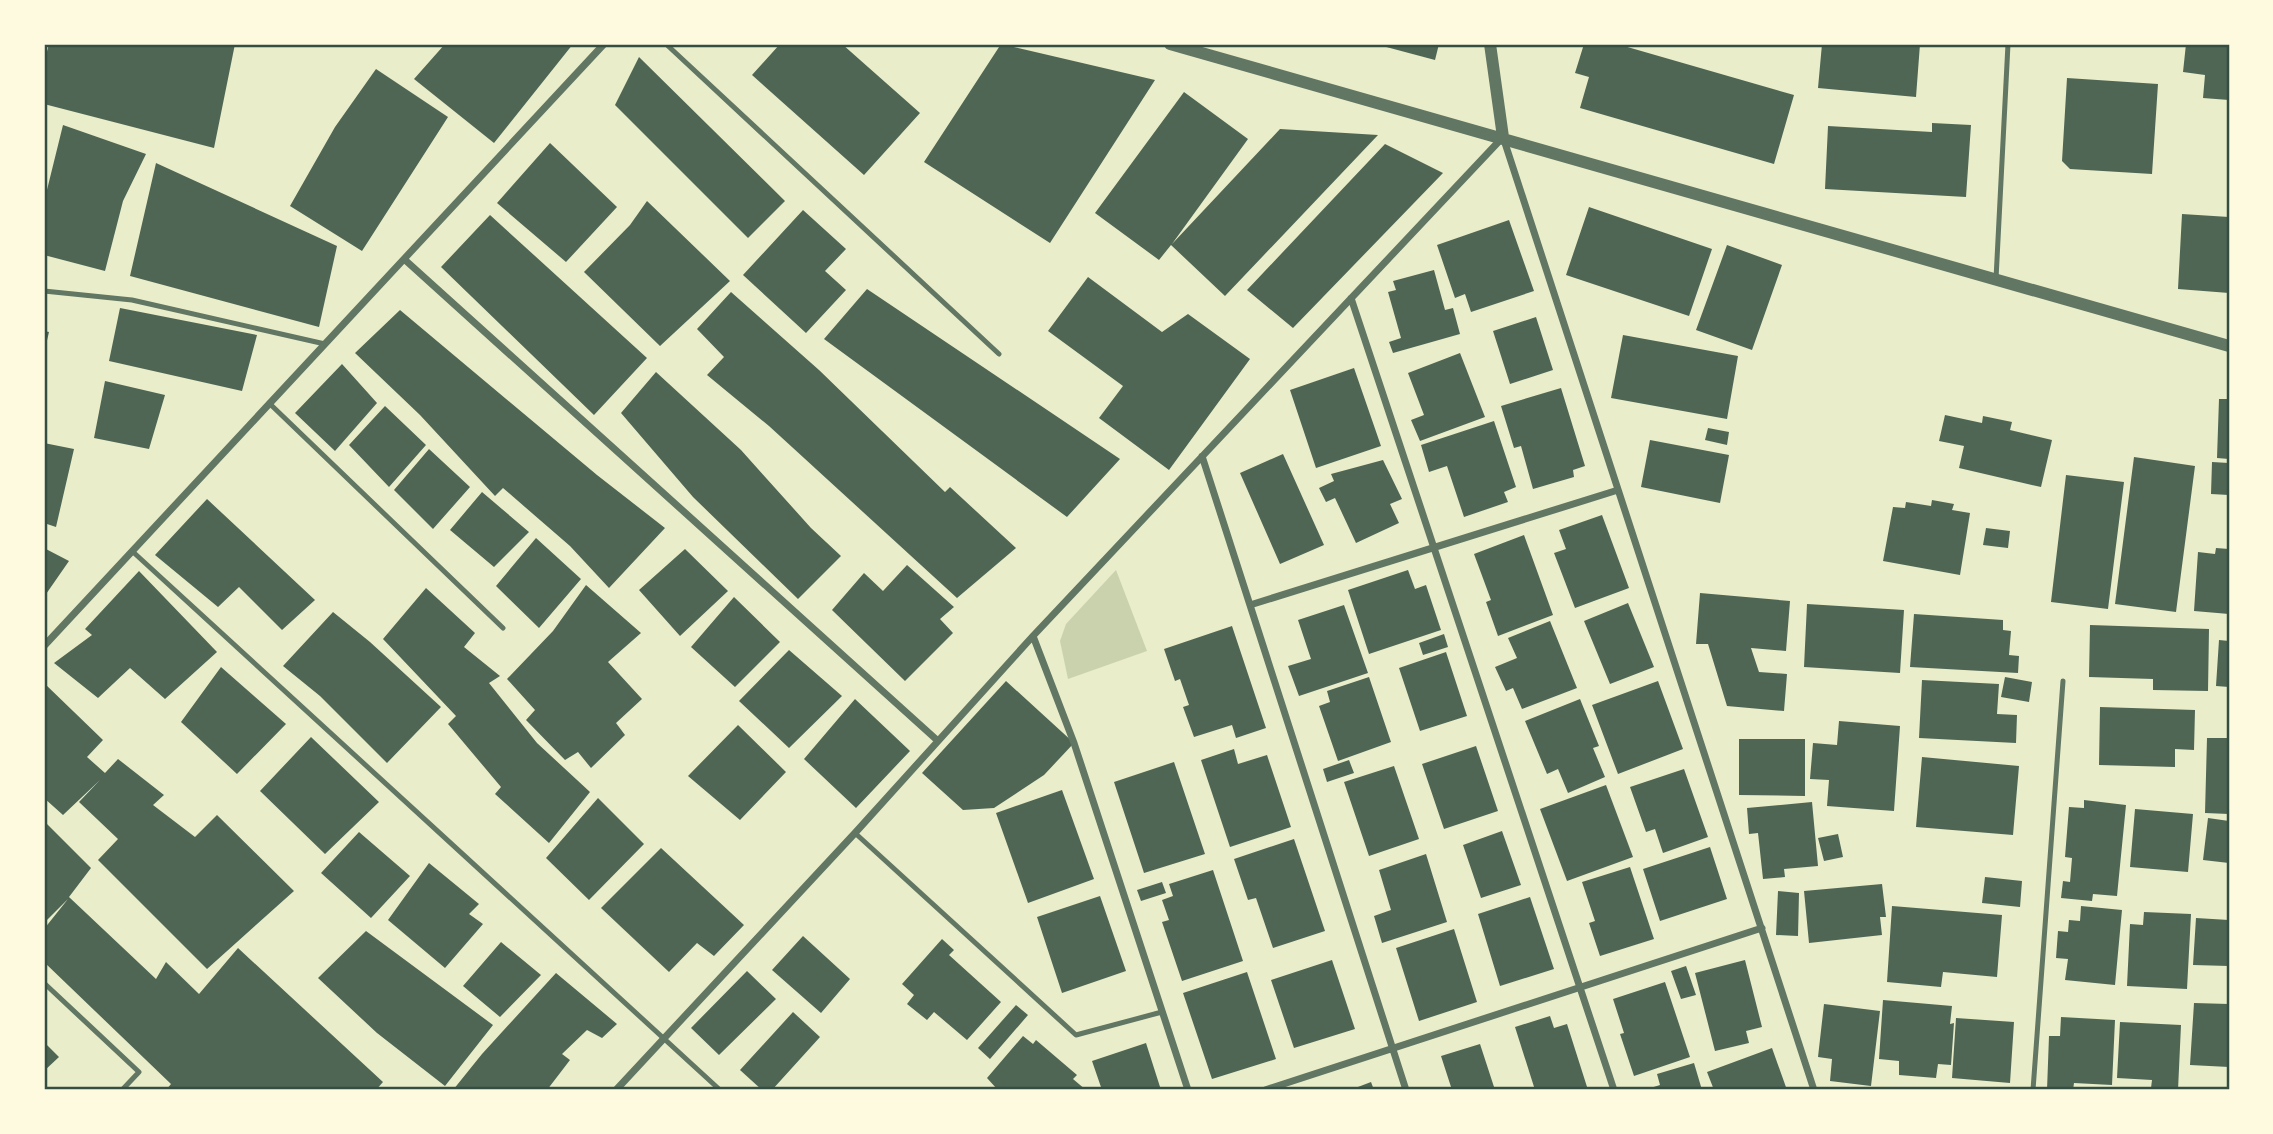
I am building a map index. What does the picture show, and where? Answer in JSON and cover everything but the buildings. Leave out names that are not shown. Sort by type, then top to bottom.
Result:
[{"type":"street","points":[[44,646],[604,44]]},
{"type":"street","points":[[1170,44],[2229,346]]},
{"type":"street","points":[[1490,44],[1503,137],[1814,1090]]},
{"type":"street","points":[[616,1090],[666,1039],[1033,636],[1503,137]]},
{"type":"street","points":[[404,259],[938,741]]},
{"type":"street","points":[[1351,298],[1614,1090]]},
{"type":"street","points":[[1202,456],[1406,1090]]},
{"type":"street","points":[[1250,605],[1618,490]]},
{"type":"street","points":[[1033,636],[1074,743],[1188,1090]]},
{"type":"street","points":[[1265,1090],[1762,928]]},
{"type":"lane","points":[[666,44],[999,354]]},
{"type":"lane","points":[[1996,279],[2008,44]]},
{"type":"lane","points":[[44,291],[132,300],[325,344]]},
{"type":"lane","points":[[270,403],[503,628]]},
{"type":"lane","points":[[132,551],[720,1090]]},
{"type":"lane","points":[[2033,1090],[2063,681]]},
{"type":"lane","points":[[855,833],[1076,1035],[1162,1013]]},
{"type":"lane","points":[[44,983],[139,1072],[122,1090]]},
{"type":"green space","points":[[1116,570],[1147,651],[1068,679],[1060,641],[1066,624]]}]
